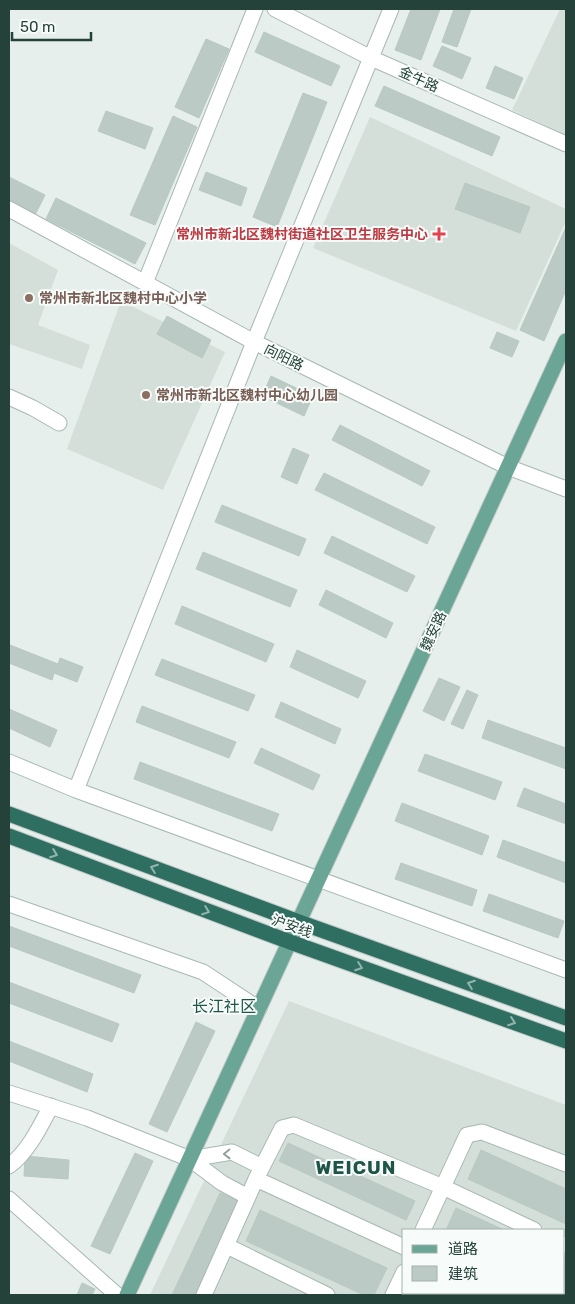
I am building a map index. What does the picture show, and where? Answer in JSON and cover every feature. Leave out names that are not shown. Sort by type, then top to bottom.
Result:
[{"type":"highway","name":"沪安线","points":[[9,814],[566,1018]]},
{"type":"highway","name":"沪安线","points":[[9,836],[290,942],[566,1041]]},
{"type":"main road","name":"魏安路","points":[[127,1295],[566,341]]},
{"type":"street","points":[[145,283],[255,9]]},
{"type":"street","name":"金牛路","points":[[275,9],[371,58],[566,144]]},
{"type":"street","points":[[76,790],[254,342],[391,9]]},
{"type":"street","name":"向阳路","points":[[9,209],[254,342],[508,467],[566,488]]},
{"type":"street","points":[[9,397],[59,423]]},
{"type":"street","points":[[9,762],[76,790],[566,970]]},
{"type":"street","points":[[9,904],[203,972],[259,1009]]},
{"type":"street","points":[[9,1093],[87,1118],[190,1159],[222,1183],[248,1197]]},
{"type":"street","points":[[9,1166],[16,1161],[27,1146],[51,1106]]},
{"type":"street","points":[[204,1295],[259,1173],[282,1128],[294,1125],[443,1187],[532,1229]]},
{"type":"street","points":[[423,1229],[467,1136],[482,1132],[566,1164]]},
{"type":"street","points":[[190,1159],[232,1152],[259,1173],[402,1246]]},
{"type":"street","points":[[9,1199],[117,1295]]},
{"type":"street","points":[[226,1246],[327,1295]]},
{"type":"street","points":[[393,1295],[402,1276]]},
{"type":"shaded area","points":[[560,9],[566,9],[566,135],[512,110]]},
{"type":"shaded area","name":"常州市新北区魏村街道社区卫生服务中心","points":[[370,117],[566,209],[566,221],[516,331],[313,248]]},
{"type":"shaded area","name":"常州市新北区魏村中心小学","points":[[9,243],[58,270],[38,325],[90,345],[82,369],[9,344]]},
{"type":"shaded area","name":"常州市新北区魏村中心幼儿园","points":[[121,301],[225,352],[163,490],[67,449]]},
{"type":"shaded area","points":[[289,1001],[566,1105],[566,1295],[150,1295]]},
{"type":"building","points":[[411,9],[440,9],[421,60],[395,50]]},
{"type":"building","points":[[454,9],[471,9],[457,47],[442,42]]},
{"type":"building","points":[[264,32],[340,66],[331,86],[255,52]]},
{"type":"building","points":[[206,39],[229,49],[199,118],[175,107]]},
{"type":"building","points":[[442,46],[471,58],[462,79],[433,66]]},
{"type":"building","points":[[495,66],[523,78],[514,99],[486,88]]},
{"type":"building","points":[[384,86],[500,137],[492,156],[375,106]]},
{"type":"building","points":[[303,93],[327,102],[277,227],[253,217]]},
{"type":"building","points":[[106,111],[153,128],[145,149],[98,131]]},
{"type":"building","points":[[173,116],[197,127],[155,225],[130,215]]},
{"type":"building","points":[[206,172],[247,188],[241,206],[199,190]]},
{"type":"building","points":[[9,177],[45,195],[35,215],[9,202]]},
{"type":"building","points":[[465,183],[530,207],[520,233],[455,209]]},
{"type":"building","points":[[56,198],[146,243],[135,264],[46,219]]},
{"type":"building","points":[[566,227],[566,290],[544,341],[520,330]]},
{"type":"building","points":[[167,316],[211,340],[202,358],[157,334]]},
{"type":"building","points":[[497,332],[519,341],[512,357],[490,348]]},
{"type":"building","points":[[271,376],[313,396],[304,416],[262,396]]},
{"type":"building","points":[[340,425],[430,471],[422,486],[332,440]]},
{"type":"building","points":[[293,448],[309,455],[297,484],[281,477]]},
{"type":"building","points":[[324,473],[435,527],[427,544],[315,490]]},
{"type":"building","points":[[222,505],[306,539],[299,556],[215,522]]},
{"type":"building","points":[[332,536],[415,576],[407,592],[324,553]]},
{"type":"building","points":[[203,552],[297,590],[290,607],[196,569]]},
{"type":"building","points":[[326,590],[393,623],[386,638],[319,605]]},
{"type":"building","points":[[182,606],[274,644],[266,662],[175,624]]},
{"type":"building","points":[[10,645],[58,664],[60,658],[83,667],[77,682],[54,673],[52,680],[9,663]]},
{"type":"building","points":[[297,650],[366,681],[358,698],[290,667]]},
{"type":"building","points":[[162,659],[255,695],[248,711],[155,675]]},
{"type":"building","points":[[439,678],[460,687],[444,721],[423,711]]},
{"type":"building","points":[[467,690],[478,695],[463,729],[451,724]]},
{"type":"building","points":[[281,702],[341,729],[335,744],[275,717]]},
{"type":"building","points":[[142,706],[236,742],[229,758],[136,722]]},
{"type":"building","points":[[9,709],[57,730],[50,747],[9,728]]},
{"type":"building","points":[[488,720],[566,748],[566,769],[482,738]]},
{"type":"building","points":[[261,748],[320,775],[313,790],[254,763]]},
{"type":"building","points":[[425,754],[502,782],[495,800],[418,771]]},
{"type":"building","points":[[140,762],[279,814],[272,831],[134,779]]},
{"type":"building","points":[[524,788],[566,804],[566,824],[517,806]]},
{"type":"building","points":[[402,803],[489,836],[482,855],[395,821]]},
{"type":"building","points":[[503,840],[566,863],[566,883],[497,857]]},
{"type":"building","points":[[401,863],[477,890],[472,906],[395,879]]},
{"type":"building","points":[[489,894],[564,921],[558,938],[483,911]]},
{"type":"building","points":[[9,926],[141,975],[134,993],[9,946]]},
{"type":"building","points":[[9,982],[119,1024],[112,1042],[9,1003]]},
{"type":"building","points":[[196,1022],[215,1031],[167,1132],[149,1124]]},
{"type":"building","points":[[9,1041],[93,1074],[87,1092],[9,1061]]},
{"type":"building","points":[[288,1143],[415,1201],[406,1220],[279,1161]]},
{"type":"building","points":[[481,1150],[566,1189],[566,1224],[468,1179]]},
{"type":"building","points":[[135,1153],[153,1161],[110,1254],[91,1246]]},
{"type":"building","points":[[25,1156],[69,1160],[68,1179],[24,1176]]},
{"type":"building","points":[[220,1193],[238,1201],[195,1295],[172,1295]]},
{"type":"building","points":[[456,1208],[502,1229],[446,1229]]},
{"type":"building","points":[[260,1210],[387,1268],[374,1295],[364,1295],[246,1241]]},
{"type":"building","points":[[565,1258],[566,1258],[565,1294]]},
{"type":"building","points":[[82,1283],[95,1289],[92,1295],[77,1295]]},
{"type":"place","name":"常州市新北区魏村街道社区卫生服务中心","points":[[439,234]]},
{"type":"place","name":"常州市新北区魏村中心小学","points":[[29,298]]},
{"type":"place","name":"常州市新北区魏村中心幼儿园","points":[[146,395]]},
{"type":"district","name":"长江社区","points":[[224,1006]]},
{"type":"district","name":"WEICUN","points":[[356,1167]]}]
